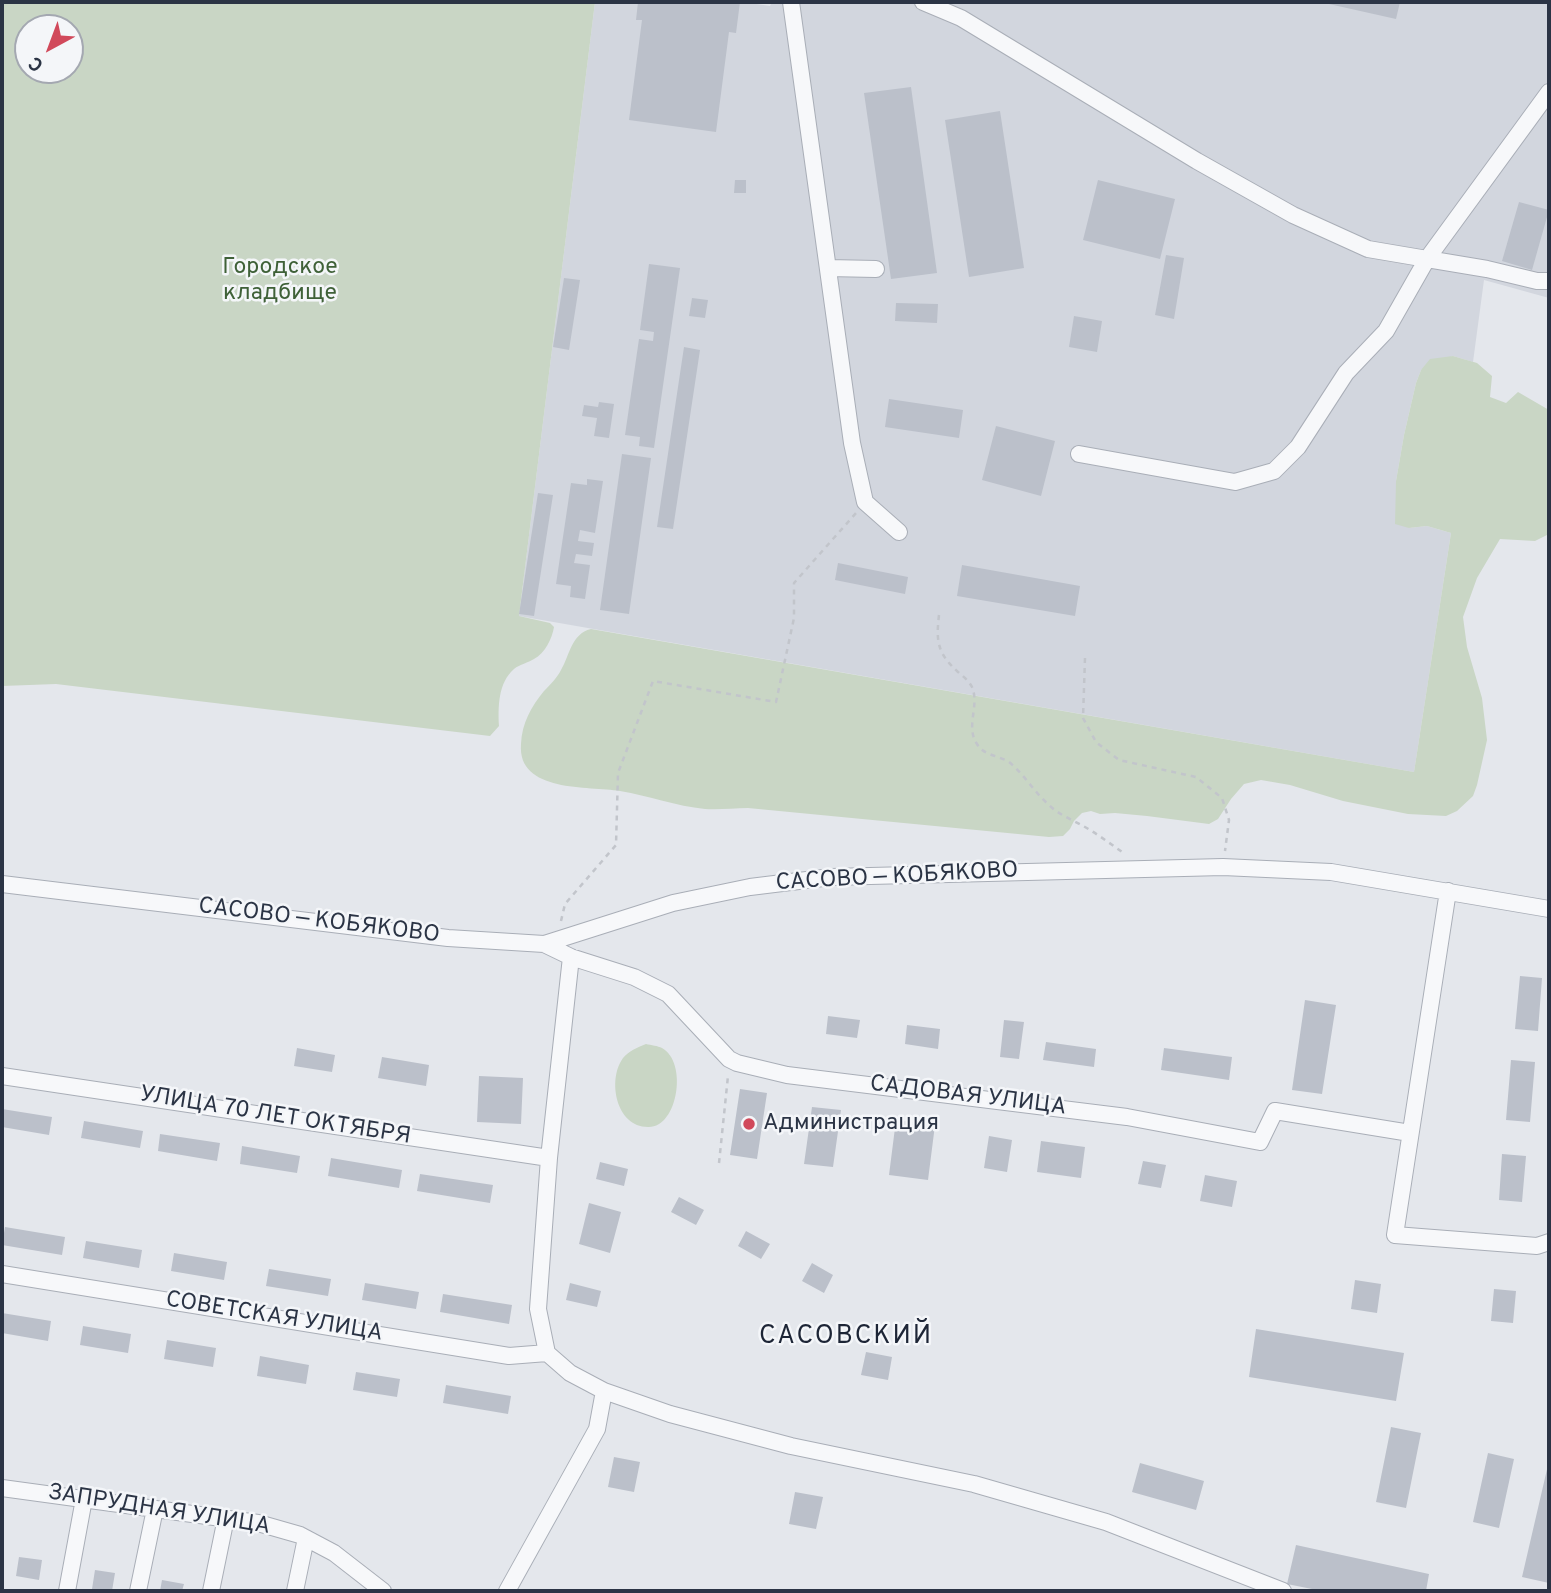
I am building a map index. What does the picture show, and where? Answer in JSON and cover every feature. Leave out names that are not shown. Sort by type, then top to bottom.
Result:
[{"type":"street","points":[[791,2],[852,443],[865,502],[899,532]]},
{"type":"street","points":[[923,2],[961,18],[1197,161],[1293,215],[1368,248],[1487,269],[1537,281],[1549,281]]},
{"type":"street","points":[[1079,454],[1235,482],[1273,471],[1298,447],[1346,373],[1386,331],[1427,259],[1549,92]]},
{"type":"street","points":[[828,268],[876,269]]},
{"type":"street","name":"САСОВО — КОБЯКОВО","points":[[2,884],[448,938],[549,942],[673,904],[750,887],[831,877],[1223,867],[1331,872],[1549,909]]},
{"type":"street","points":[[1447,891],[1395,1235],[1537,1246],[1549,1242]]},
{"type":"street","points":[[549,942],[571,957],[634,977],[668,993],[729,1059]]},
{"type":"street","points":[[571,957],[549,1158],[538,1309],[547,1353],[570,1373],[604,1391],[670,1415],[791,1446],[974,1484],[1106,1522],[1283,1591]]},
{"type":"street","name":"САДОВАЯ УЛИЦА","points":[[729,1059],[787,1075],[1127,1117],[1260,1142],[1275,1111],[1410,1133]]},
{"type":"street","name":"УЛИЦА 70 ЛЕТ ОКТЯБРЯ","points":[[2,1076],[549,1158]]},
{"type":"street","name":"СОВЕТСКАЯ УЛИЦА","points":[[2,1274],[509,1356],[547,1353]]},
{"type":"street","points":[[507,1591],[597,1429],[604,1391]]},
{"type":"street","name":"ЗАПРУДНАЯ УЛИЦА","points":[[2,1488],[258,1522],[306,1538],[334,1553],[383,1591]]},
{"type":"street","points":[[67,1591],[84,1499]]},
{"type":"street","points":[[138,1591],[155,1509]]},
{"type":"street","points":[[211,1591],[226,1518]]},
{"type":"street","points":[[295,1591],[306,1538]]},
{"type":"path","points":[[549,942],[565,904],[616,845],[618,773],[653,681],[776,702],[794,618],[794,583],[865,502]]},
{"type":"path","points":[[939,615],[939,649],[944,659],[968,681],[973,690],[971,729],[978,746],[985,752],[1007,761],[1058,813],[1086,827],[1128,855],[1139,869]]},
{"type":"path","points":[[1085,658],[1083,718],[1096,742],[1119,760],[1196,777],[1222,798],[1229,820],[1223,867]]},
{"type":"path","points":[[719,1163],[729,1059]]},
{"type":"shaded area","points":[[595,2],[743,2],[770,6],[772,2],[1549,2],[1549,298],[1484,280],[1473,362],[1453,356],[1421,370],[1404,435],[1396,481],[1409,528],[1427,526],[1451,533],[1414,772],[519,616]]},
{"type":"green space","name":"Городское кладбище","points":[[2,2],[595,2],[519,616],[550,623],[554,627],[545,649],[532,660],[514,669],[505,681],[499,703],[499,726],[490,736],[56,684],[2,686]]},
{"type":"green space","points":[[1453,356],[1477,363],[1492,376],[1490,397],[1506,403],[1518,392],[1549,410],[1549,534],[1535,541],[1500,539],[1477,578],[1463,617],[1467,647],[1482,698],[1487,740],[1473,796],[1457,811],[1446,816],[1408,814],[1261,780],[1244,784],[1218,819],[1209,824],[1091,811],[1082,813],[1063,836],[1049,837],[748,808],[694,808],[620,791],[557,784],[530,771],[523,760],[522,736],[531,709],[559,673],[575,640],[591,629],[1414,772],[1451,533],[1427,526],[1409,528],[1395,524],[1396,481],[1404,435],[1421,370],[1430,359]]},
{"type":"green space","points":[[646,1044],[662,1048],[670,1055],[677,1079],[676,1093],[666,1117],[658,1124],[648,1127],[637,1125],[628,1119],[622,1111],[615,1090],[618,1067],[623,1058]]},
{"type":"building","points":[[638,2],[740,2],[736,33],[729,32],[716,132],[629,120],[642,20],[636,20]]},
{"type":"building","points":[[1320,2],[1400,2],[1396,19]]},
{"type":"building","points":[[911,87],[937,273],[891,279],[864,93]]},
{"type":"building","points":[[1000,111],[1024,268],[969,277],[945,120]]},
{"type":"building","points":[[735,180],[746,180],[746,193],[734,193]]},
{"type":"building","points":[[1098,180],[1175,199],[1160,259],[1083,240]]},
{"type":"building","points":[[1519,202],[1549,210],[1532,270],[1502,261]]},
{"type":"building","points":[[1166,255],[1184,258],[1174,319],[1155,315]]},
{"type":"building","points":[[649,264],[680,268],[654,448],[639,446],[640,437],[625,435],[639,339],[653,341],[654,332],[640,330]]},
{"type":"building","points":[[564,278],[580,280],[569,350],[553,347]]},
{"type":"building","points":[[692,298],[708,300],[705,318],[689,316]]},
{"type":"building","points":[[896,303],[938,304],[937,323],[895,321]]},
{"type":"building","points":[[1074,316],[1102,321],[1097,352],[1069,347]]},
{"type":"building","points":[[684,347],[700,350],[673,529],[657,527]]},
{"type":"building","points":[[889,399],[963,410],[959,438],[885,427]]},
{"type":"building","points":[[599,402],[614,404],[609,438],[594,436],[597,418],[582,416],[584,405],[598,407]]},
{"type":"building","points":[[996,426],[1055,441],[1041,496],[982,480]]},
{"type":"building","points":[[622,454],[651,458],[629,614],[600,610]]},
{"type":"building","points":[[587,479],[603,481],[595,533],[580,530],[578,541],[594,543],[592,556],[576,554],[574,563],[590,565],[585,599],[570,597],[571,586],[556,584],[571,483],[587,485]]},
{"type":"building","points":[[538,493],[553,495],[534,616],[519,614]]},
{"type":"building","points":[[838,563],[908,577],[905,594],[835,580]]},
{"type":"building","points":[[962,565],[1080,586],[1075,616],[957,596]]},
{"type":"building","points":[[1520,976],[1542,978],[1538,1031],[1515,1029]]},
{"type":"building","points":[[1305,1000],[1336,1005],[1322,1094],[1292,1090]]},
{"type":"building","points":[[828,1016],[860,1020],[857,1038],[826,1034]]},
{"type":"building","points":[[1004,1020],[1024,1022],[1019,1059],[1000,1057]]},
{"type":"building","points":[[907,1025],[940,1029],[938,1049],[905,1044]]},
{"type":"building","points":[[1046,1042],[1096,1049],[1094,1067],[1043,1060]]},
{"type":"building","points":[[297,1048],[335,1055],[332,1072],[294,1066]]},
{"type":"building","points":[[1164,1048],[1232,1057],[1229,1080],[1161,1070]]},
{"type":"building","points":[[382,1057],[429,1065],[426,1086],[378,1078]]},
{"type":"building","points":[[1511,1060],[1535,1062],[1530,1122],[1506,1120]]},
{"type":"building","points":[[479,1076],[523,1078],[521,1124],[477,1122]]},
{"type":"building","name":"Администрация","points":[[740,1089],[767,1093],[757,1159],[730,1155]]},
{"type":"building","points":[[812,1107],[841,1110],[833,1167],[804,1164]]},
{"type":"building","points":[[2,1109],[52,1117],[49,1135],[2,1127]]},
{"type":"building","points":[[896,1120],[935,1125],[928,1180],[889,1175]]},
{"type":"building","points":[[84,1121],[143,1131],[140,1148],[81,1138]]},
{"type":"building","points":[[160,1134],[220,1143],[217,1161],[158,1151]]},
{"type":"building","points":[[989,1136],[1012,1140],[1007,1172],[984,1168]]},
{"type":"building","points":[[1041,1141],[1085,1147],[1081,1178],[1037,1172]]},
{"type":"building","points":[[242,1146],[300,1156],[297,1173],[240,1164]]},
{"type":"building","points":[[1502,1154],[1526,1156],[1522,1202],[1499,1200]]},
{"type":"building","points":[[331,1158],[402,1170],[399,1188],[328,1176]]},
{"type":"building","points":[[1143,1161],[1166,1165],[1161,1188],[1138,1184]]},
{"type":"building","points":[[600,1162],[628,1169],[624,1186],[596,1179]]},
{"type":"building","points":[[420,1174],[493,1185],[490,1203],[417,1191]]},
{"type":"building","points":[[1205,1175],[1237,1181],[1232,1207],[1200,1201]]},
{"type":"building","points":[[679,1197],[704,1210],[696,1225],[671,1212]]},
{"type":"building","points":[[589,1203],[621,1212],[610,1253],[579,1244]]},
{"type":"building","points":[[5,1227],[65,1237],[62,1255],[2,1245]]},
{"type":"building","points":[[746,1231],[770,1244],[761,1259],[738,1246]]},
{"type":"building","points":[[86,1241],[142,1250],[139,1268],[83,1258]]},
{"type":"building","points":[[174,1253],[227,1262],[224,1280],[171,1271]]},
{"type":"building","points":[[812,1263],[833,1275],[824,1293],[802,1281]]},
{"type":"building","points":[[269,1269],[331,1279],[328,1296],[266,1286]]},
{"type":"building","points":[[1355,1280],[1381,1284],[1377,1313],[1351,1309]]},
{"type":"building","points":[[365,1283],[419,1292],[416,1309],[362,1300]]},
{"type":"building","points":[[570,1283],[601,1291],[597,1307],[566,1300]]},
{"type":"building","points":[[1494,1289],[1516,1291],[1513,1323],[1491,1321]]},
{"type":"building","points":[[443,1294],[512,1305],[509,1324],[440,1312]]},
{"type":"building","points":[[2,1313],[51,1321],[48,1341],[2,1333]]},
{"type":"building","points":[[83,1326],[131,1334],[128,1353],[80,1345]]},
{"type":"building","points":[[1256,1329],[1404,1353],[1396,1401],[1249,1377]]},
{"type":"building","points":[[167,1340],[216,1348],[213,1367],[164,1359]]},
{"type":"building","points":[[866,1352],[892,1357],[888,1380],[861,1375]]},
{"type":"building","points":[[260,1356],[309,1365],[306,1384],[257,1376]]},
{"type":"building","points":[[356,1372],[400,1379],[397,1397],[353,1390]]},
{"type":"building","points":[[446,1385],[511,1396],[508,1414],[443,1403]]},
{"type":"building","points":[[1391,1427],[1421,1433],[1406,1508],[1376,1502]]},
{"type":"building","points":[[1488,1453],[1514,1459],[1499,1528],[1473,1522]]},
{"type":"building","points":[[614,1457],[640,1462],[634,1492],[608,1487]]},
{"type":"building","points":[[1140,1463],[1204,1481],[1196,1510],[1132,1492]]},
{"type":"building","points":[[1549,1465],[1549,1583],[1522,1577]]},
{"type":"building","points":[[795,1492],[823,1497],[816,1529],[789,1524]]},
{"type":"building","points":[[1296,1545],[1429,1574],[1426,1591],[1322,1591],[1287,1584]]},
{"type":"building","points":[[19,1557],[42,1560],[39,1580],[16,1576]]},
{"type":"building","points":[[95,1570],[115,1573],[112,1591],[92,1589]]},
{"type":"building","points":[[162,1580],[184,1584],[182,1591],[160,1591]]},
{"type":"place","name":"Администрация","points":[[749,1124]]},
{"type":"district","name":"САСОВСКИЙ","points":[[846,1338]]}]
